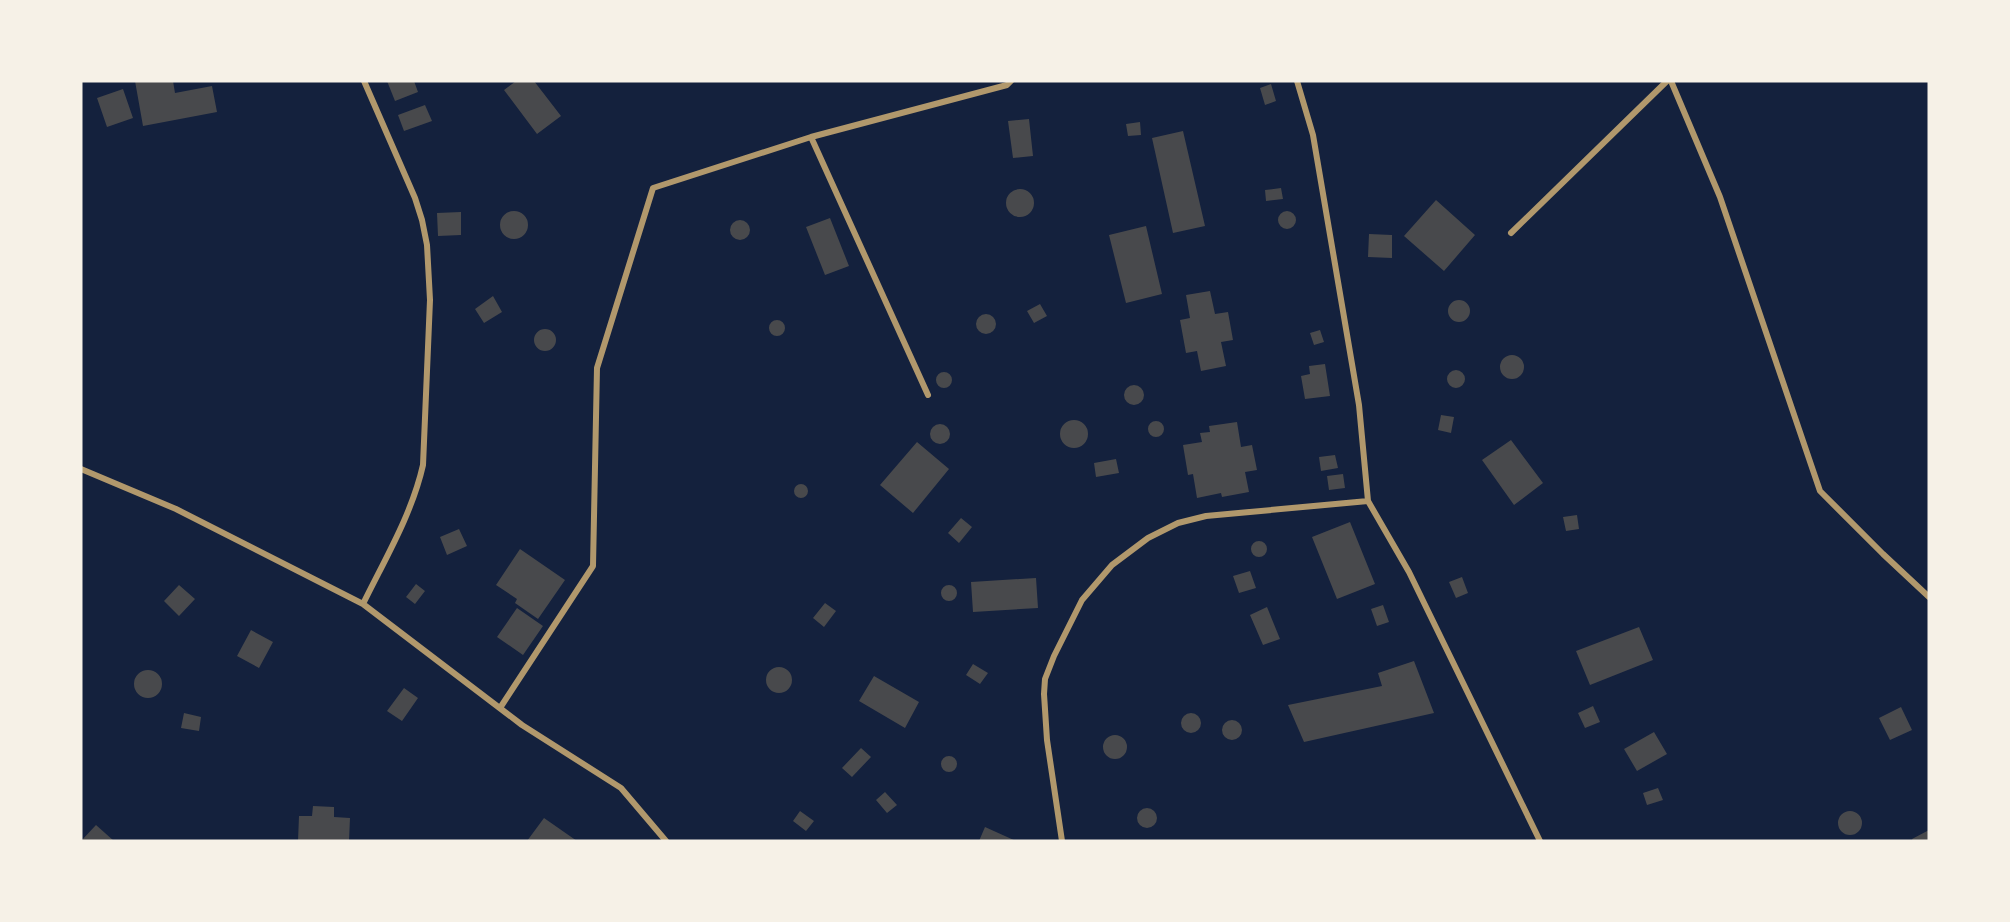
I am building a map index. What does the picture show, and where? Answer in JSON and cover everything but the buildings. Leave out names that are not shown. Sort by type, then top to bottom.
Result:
[{"type":"street","points":[[363,604],[407,514],[423,465],[430,300],[427,244],[422,220],[415,198],[364,81]]},
{"type":"street","points":[[500,708],[594,566],[597,368],[653,188],[811,137],[1007,85],[1011,81]]},
{"type":"street","points":[[1297,81],[1313,135],[1359,405],[1368,501],[1409,572],[1540,841]]},
{"type":"street","points":[[1511,233],[1669,81],[1720,197],[1821,491],[1929,597]]},
{"type":"street","points":[[811,137],[928,395]]},
{"type":"street","points":[[81,469],[176,509],[363,604],[522,725],[621,788],[666,841]]},
{"type":"street","points":[[1062,841],[1047,740],[1045,679],[1082,600],[1112,565],[1148,538],[1178,524],[1206,516],[1368,501]]}]
